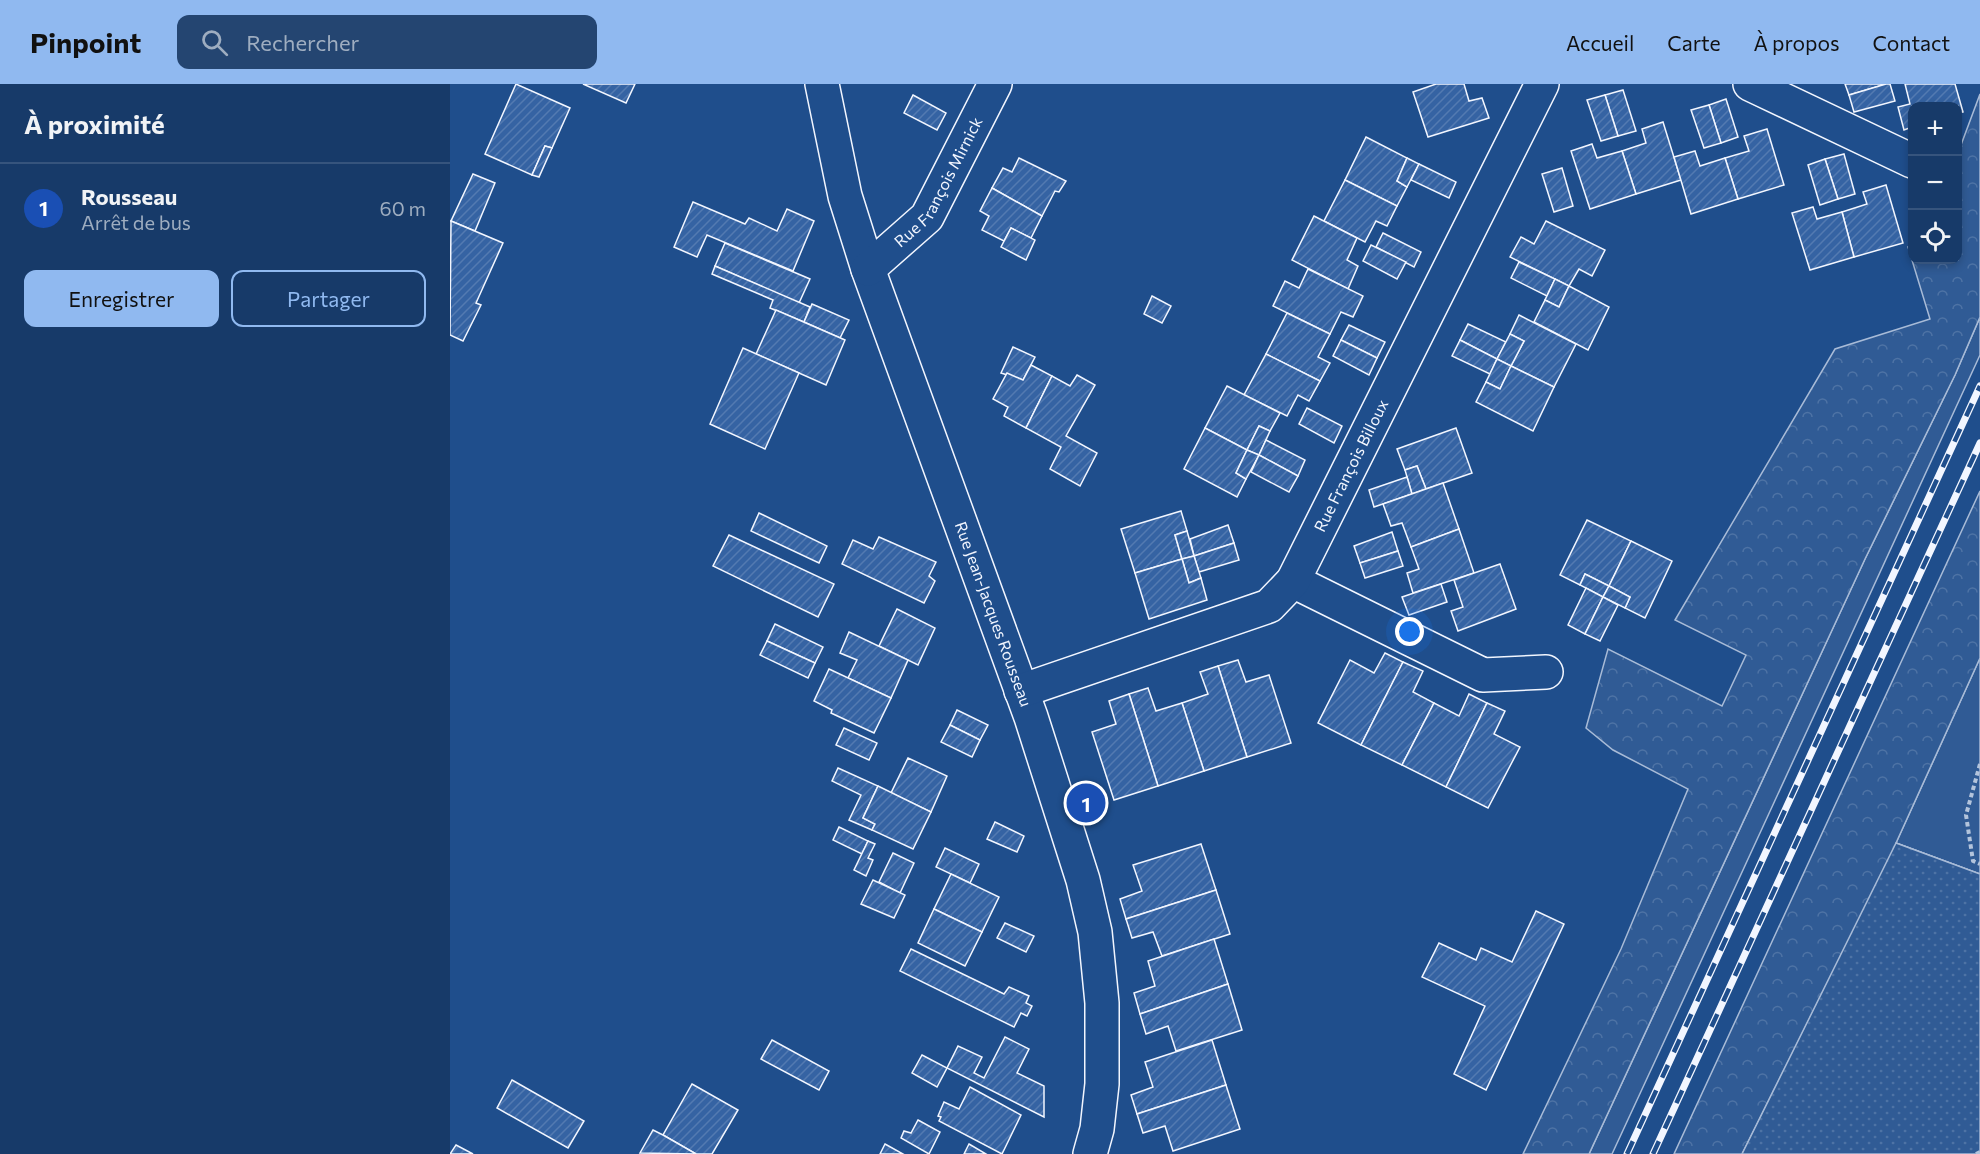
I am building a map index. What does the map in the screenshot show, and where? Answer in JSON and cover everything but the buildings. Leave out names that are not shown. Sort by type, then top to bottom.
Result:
[{"type":"street","name":"Rue Jean-Jacques Rousseau","points":[[822,84],[845,196],[868,269],[1022,691],[1072,841],[1095,932],[1102,1003],[1102,1084],[1097,1129],[1090,1154]]},
{"type":"street","name":"Rue François Mirnick","points":[[868,269],[927,217],[995,84]]},
{"type":"street","name":"Rue François Billoux","points":[[1022,691],[1269,606],[1293,581],[1542,84]]},
{"type":"street","points":[[1750,84],[1908,159]]},
{"type":"street","points":[[1293,581],[1483,675],[1546,672]]},
{"type":"path","points":[[1980,764],[1966,815],[1973,861],[1980,864]]},
{"type":"shaded area","points":[[1980,317],[1980,355],[1612,1154],[1589,1154],[1865,559],[1955,375]]},
{"type":"shaded area","points":[[1980,658],[1980,874],[1896,843]]},
{"type":"green space","points":[[1980,94],[1980,317],[1955,375],[1865,559],[1589,1154],[1523,1154],[1621,949],[1688,789],[1613,750],[1586,728],[1608,649],[1722,706],[1746,655],[1675,620],[1835,349],[1930,319],[1913,264],[1962,264],[1962,142]]},
{"type":"green space","points":[[1980,491],[1980,658],[1896,843],[1980,874],[1826,986],[1742,1154],[1674,1154]]},
{"type":"green space","points":[[1896,843],[1980,874],[1980,1154],[1742,1154]]},
{"type":"railway","points":[[1627,1154],[1980,386]]},
{"type":"railway","points":[[1653,1154],[1980,443]]},
{"type":"place","name":"Rousseau","points":[[1086,803]]}]
